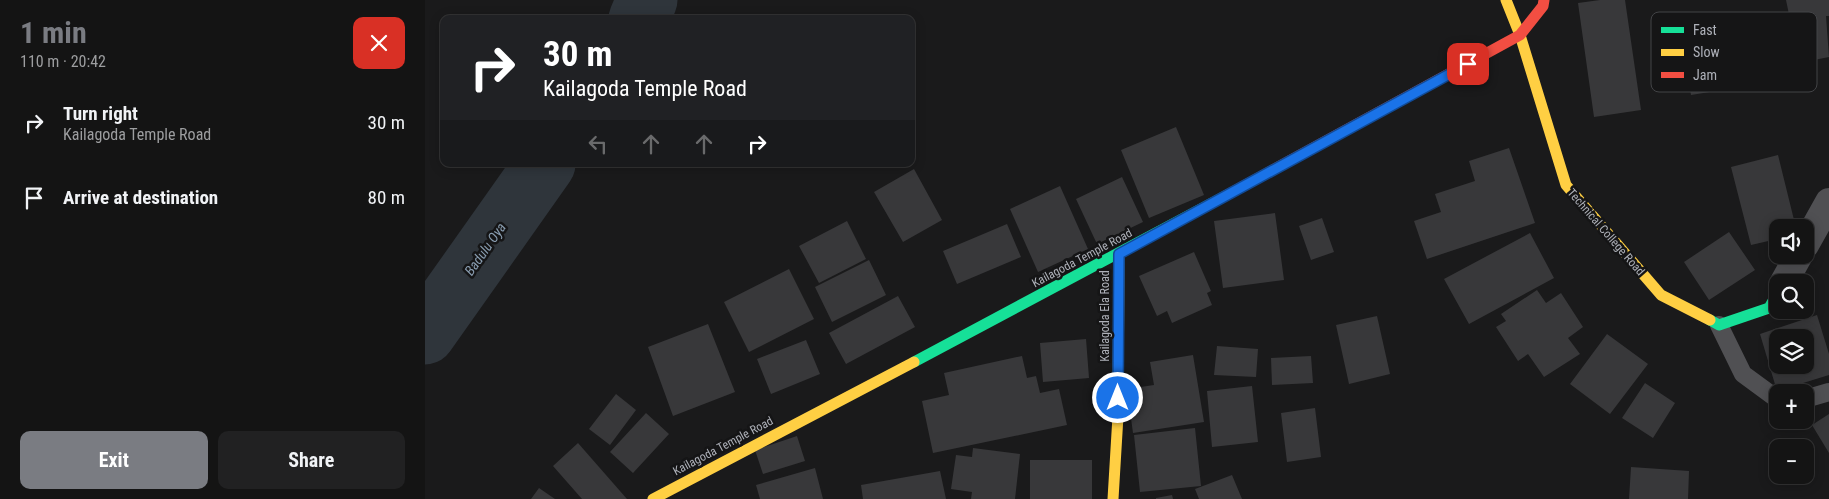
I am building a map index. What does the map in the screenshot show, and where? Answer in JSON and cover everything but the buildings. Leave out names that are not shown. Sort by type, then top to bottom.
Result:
[{"type":"street","name":"Technical College Road","points":[[1506,0],[1520,35],[1565,185],[1661,294],[1719,324]]},
{"type":"street","points":[[1520,35],[1543,6],[1544,0]]},
{"type":"street","name":"Kailagoda Temple Road","points":[[653,499],[1119,254],[1520,35]]},
{"type":"street","points":[[1814,229],[1829,202]]},
{"type":"street","name":"Kailagoda Ela Road","points":[[1113,499],[1118,416],[1119,254]]},
{"type":"street","points":[[1719,324],[1769,308]]},
{"type":"lane","points":[[1719,324],[1743,374],[1769,393]]},
{"type":"lane","points":[[1814,396],[1829,392]]},
{"type":"waterway","name":"Badulu Oya","points":[[641,15],[647,0]]},
{"type":"waterway","name":"Badulu Oya","points":[[425,334],[543,167]]},
{"type":"traffic: fast","points":[[914,362],[1227,195]]},
{"type":"traffic: fast","points":[[1710,320],[1719,325],[1769,308]]},
{"type":"traffic: slow","points":[[1506,0],[1520,35],[1566,185],[1661,295],[1710,320]]},
{"type":"traffic: slow","points":[[1113,499],[1118,416],[1119,254]]},
{"type":"traffic: slow","points":[[653,499],[914,362]]},
{"type":"traffic: jam","points":[[1227,195],[1520,35],[1543,6],[1544,0]]},
{"type":"route","points":[[1118,398],[1119,254],[1468,64]]}]
